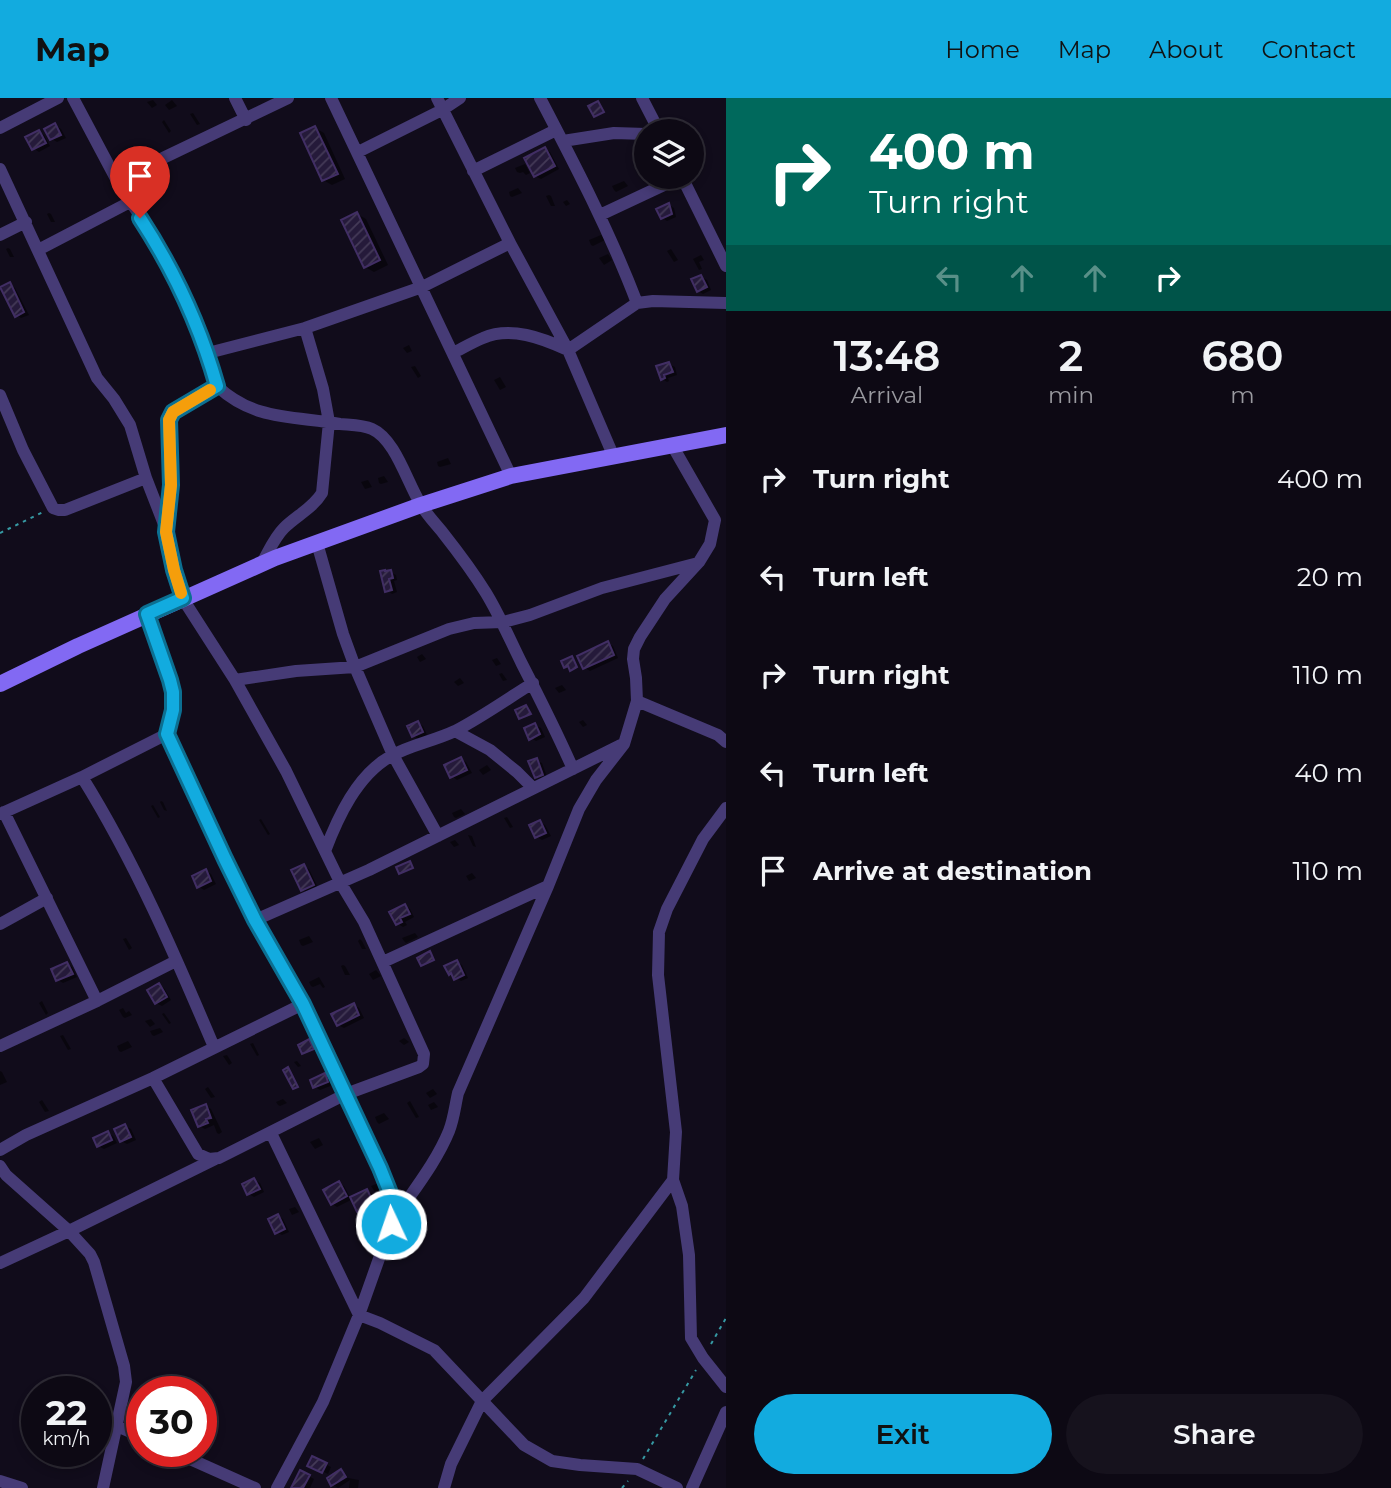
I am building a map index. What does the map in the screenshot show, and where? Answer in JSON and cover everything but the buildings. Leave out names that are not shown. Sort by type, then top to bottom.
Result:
[{"type":"street","points":[[0,128],[41,101],[58,98]]},
{"type":"street","points":[[73,98],[115,177],[160,249],[195,319],[217,386],[239,404],[271,415],[370,428],[382,435],[391,446],[421,505],[459,554],[503,622],[573,769]]},
{"type":"street","points":[[235,98],[246,120]]},
{"type":"street","points":[[115,177],[163,158],[288,98]]},
{"type":"street","points":[[331,98],[511,476]]},
{"type":"street","points":[[358,152],[439,104],[460,98]]},
{"type":"street","points":[[540,98],[600,215],[637,303]]},
{"type":"street","points":[[642,98],[653,119]]},
{"type":"street","points":[[439,104],[568,350],[613,455]]},
{"type":"street","points":[[473,171],[559,135],[634,134]]},
{"type":"street","points":[[0,169],[96,378],[114,399],[130,425],[166,532],[183,598],[235,680],[286,771],[340,882],[364,922],[424,1054],[423,1064],[419,1067],[346,1094],[271,1133],[0,1263]]},
{"type":"street","points":[[600,215],[655,189]]},
{"type":"street","points":[[687,189],[726,266]]},
{"type":"street","points":[[38,250],[130,202]]},
{"type":"street","points":[[0,235],[26,222]]},
{"type":"street","points":[[208,353],[305,328],[422,287],[510,243]]},
{"type":"street","points":[[568,350],[637,303],[726,303]]},
{"type":"street","points":[[262,563],[282,530],[322,493],[329,422],[323,389],[305,328]]},
{"type":"street","points":[[453,353],[485,337],[522,334],[539,337],[568,350]]},
{"type":"street","points":[[166,532],[171,485],[169,420],[173,412],[217,386]]},
{"type":"street","points":[[0,395],[23,450],[53,508],[65,510],[146,478]]},
{"type":"street","points":[[0,684],[262,563],[421,505],[511,476],[726,435]]},
{"type":"street","points":[[391,1224],[432,1163],[448,1133],[458,1093],[579,809],[596,780],[624,744],[637,701],[634,649],[665,599],[699,562],[710,544],[715,520],[672,445]]},
{"type":"street","points":[[317,543],[355,667],[393,755],[438,836]]},
{"type":"street","points":[[235,680],[296,671],[355,667],[449,629],[474,623],[503,622],[530,615],[602,588],[699,562]]},
{"type":"street","points":[[147,614],[173,692],[173,710],[167,734],[255,920],[303,1004],[392,1195],[394,1212],[391,1224],[359,1315],[323,1402],[277,1488]]},
{"type":"street","points":[[326,852],[334,828],[349,799],[376,766],[393,755],[455,731],[533,683]]},
{"type":"street","points":[[637,701],[718,735],[726,742]]},
{"type":"street","points":[[455,731],[490,750],[533,789]]},
{"type":"street","points":[[97,1001],[2,813],[167,734]]},
{"type":"street","points":[[255,920],[369,870],[624,744]]},
{"type":"street","points":[[82,777],[121,843],[214,1047]]},
{"type":"street","points":[[726,808],[703,839],[667,909],[659,932],[658,975],[676,1132],[673,1180],[682,1206],[690,1255],[691,1338],[726,1387]]},
{"type":"street","points":[[383,962],[548,886]]},
{"type":"street","points":[[0,924],[47,898]]},
{"type":"street","points":[[0,1046],[176,961]]},
{"type":"street","points":[[0,1150],[26,1135],[153,1078],[303,1004]]},
{"type":"street","points":[[153,1078],[198,1154],[209,1159],[219,1158]]},
{"type":"street","points":[[271,1133],[359,1315],[380,1322],[434,1350],[524,1445],[552,1461],[637,1469],[677,1488]]},
{"type":"street","points":[[0,1166],[6,1175],[69,1231],[94,1262],[127,1382],[103,1488]]},
{"type":"street","points":[[444,1488],[451,1464],[482,1401],[584,1298],[673,1180]]},
{"type":"street","points":[[692,1488],[726,1412]]},
{"type":"street","points":[[117,1426],[126,1430]]},
{"type":"street","points":[[713,1441],[726,1447]]},
{"type":"street","points":[[208,1467],[255,1488]]},
{"type":"street","points":[[0,1481],[22,1488]]},
{"type":"path","points":[[0,533],[53,508]]},
{"type":"path","points":[[622,1488],[637,1469],[726,1318]]},
{"type":"slow traffic","points":[[181,593],[166,532],[171,485],[169,420],[173,412],[210,390]]},
{"type":"route","points":[[140,218],[160,249],[195,319],[217,386],[173,412],[169,420],[171,485],[166,532],[183,598],[147,614],[173,692],[173,710],[167,734],[255,920],[303,1004],[336,1071],[392,1195],[394,1212],[391,1224]]}]
